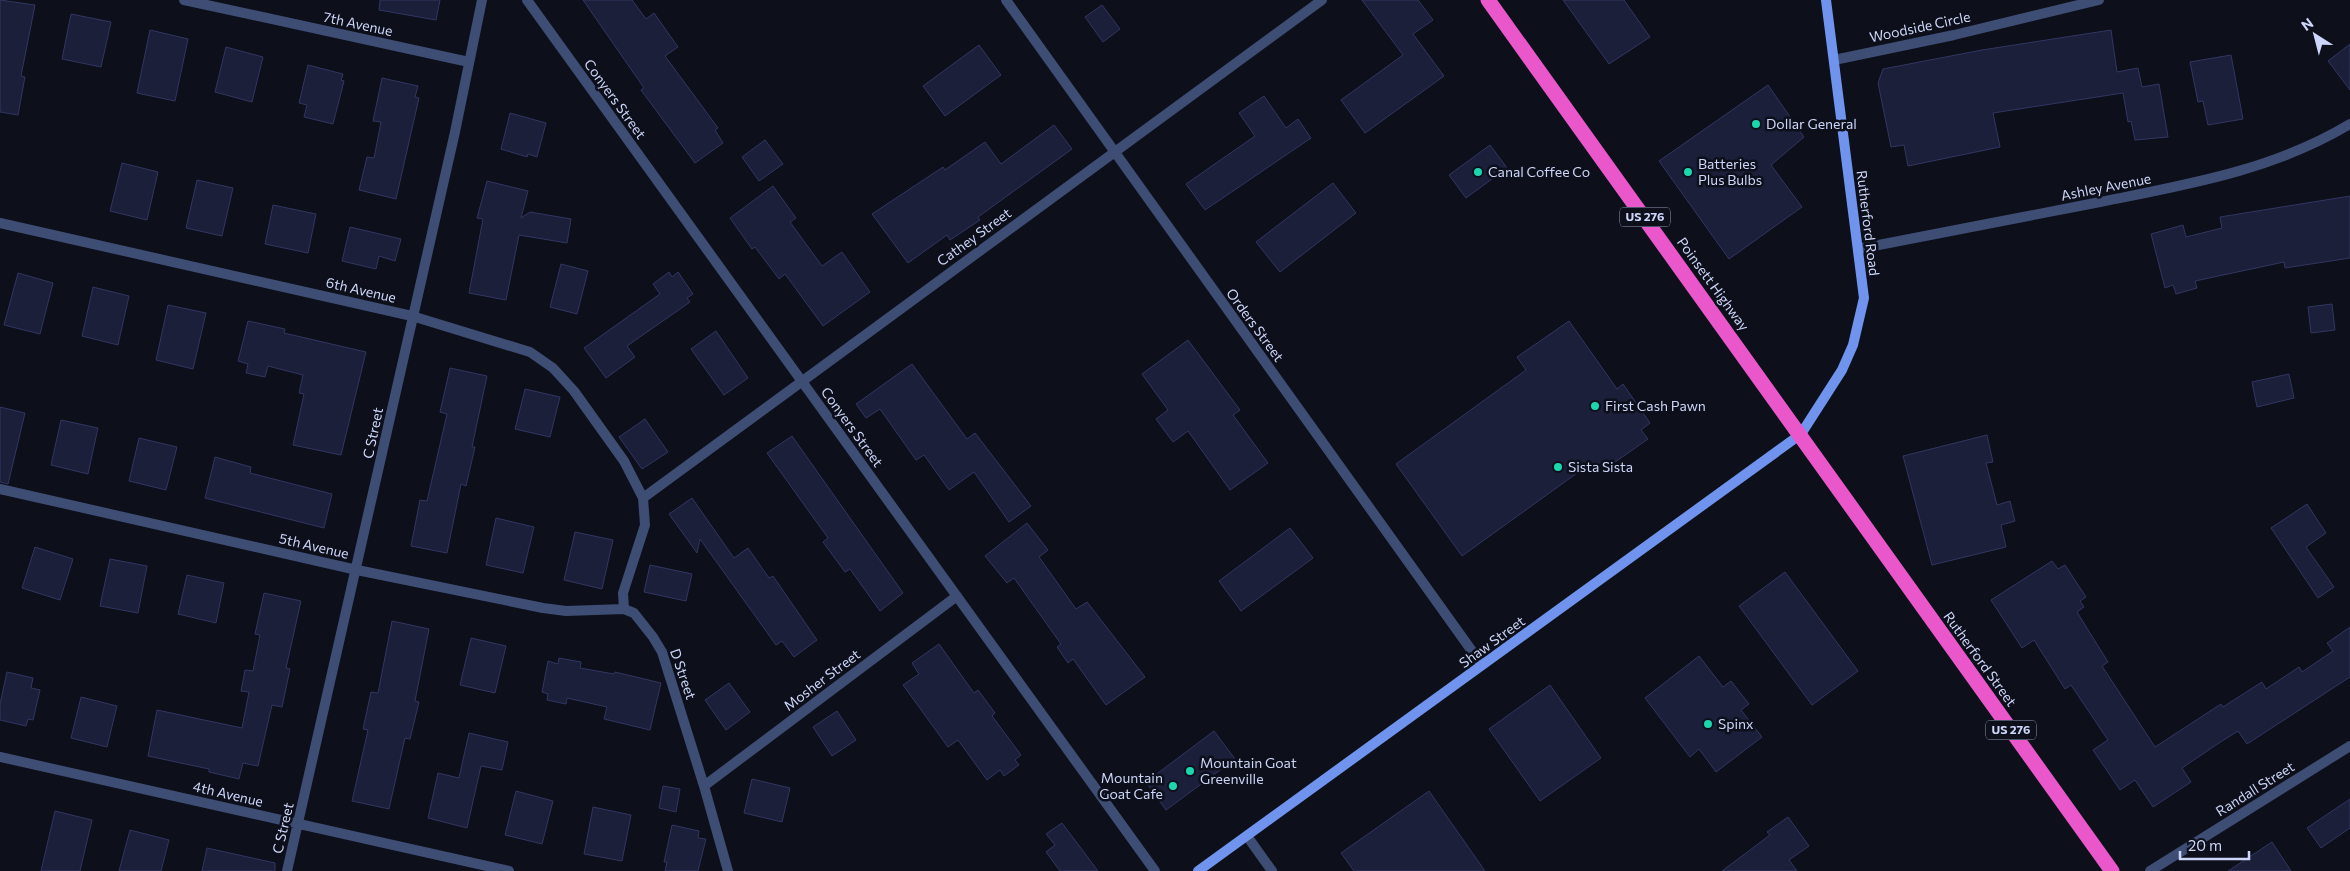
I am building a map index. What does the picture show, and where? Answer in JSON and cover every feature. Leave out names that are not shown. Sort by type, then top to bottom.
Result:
[{"type":"highway","name":"Poinsett Highway","points":[[1488,0],[1802,434],[1909,588]]},
{"type":"highway","name":"Rutherford Street","points":[[1909,588],[2112,871]]},
{"type":"street","name":"7th Avenue","points":[[184,0],[469,62]]},
{"type":"street","name":"C Street","points":[[287,871],[357,570],[412,316],[455,132],[482,0]]},
{"type":"street","name":"Conyers Street","points":[[526,0],[1155,871]]},
{"type":"street","name":"Orders Street","points":[[1006,0],[1482,665]]},
{"type":"street","name":"Cathey Street","points":[[643,498],[801,380],[1322,0]]},
{"type":"street","name":"Rutherford Road","points":[[1802,434],[1830,392],[1853,345],[1864,298],[1826,0]]},
{"type":"street","name":"Woodside Circle","points":[[1834,60],[2099,0]]},
{"type":"street","name":"Ashley Avenue","points":[[1858,249],[2179,186],[2255,168],[2297,152],[2350,124]]},
{"type":"street","name":"6th Avenue","points":[[0,223],[412,316],[519,347],[530,352],[553,368],[574,391],[624,461],[643,498]]},
{"type":"street","name":"Shaw Street","points":[[1198,871],[1802,434]]},
{"type":"street","name":"5th Avenue","points":[[0,489],[357,570],[550,609],[566,611],[624,609]]},
{"type":"street","points":[[624,609],[624,593],[645,525],[643,498]]},
{"type":"street","name":"Mosher Street","points":[[704,786],[957,596]]},
{"type":"street","name":"D Street","points":[[624,609],[634,613],[662,652],[704,786],[728,871]]},
{"type":"street","name":"Randall Street","points":[[2150,871],[2350,746]]},
{"type":"street","name":"4th Avenue","points":[[0,757],[509,871]]},
{"type":"street","points":[[1247,836],[1272,871]]},
{"type":"building","points":[[0,0],[35,5],[21,76],[25,77],[18,115],[0,112]]},
{"type":"building","points":[[380,0],[440,0],[436,20],[379,10]]},
{"type":"building","points":[[583,0],[632,0],[646,19],[654,13],[678,47],[665,56],[718,128],[715,130],[723,143],[695,163],[641,90],[644,88]]},
{"type":"building","points":[[1362,0],[1418,0],[1433,20],[1413,34],[1444,76],[1365,133],[1341,100],[1403,55]]},
{"type":"building","points":[[1563,0],[1624,0],[1650,37],[1609,64]]},
{"type":"building","points":[[1102,5],[1120,29],[1103,42],[1085,17]]},
{"type":"building","points":[[71,14],[111,22],[101,67],[62,59]]},
{"type":"building","points":[[150,30],[188,39],[175,101],[137,93]]},
{"type":"building","points":[[2111,30],[2117,72],[2138,68],[2142,87],[2159,84],[2168,137],[2135,140],[2131,121],[2128,122],[2123,93],[1993,113],[2000,147],[1908,166],[1904,145],[1891,147],[1878,83],[1883,69],[1982,50]]},
{"type":"building","points":[[2350,44],[2350,90],[2328,61]]},
{"type":"building","points":[[979,45],[1001,75],[945,116],[923,86]]},
{"type":"building","points":[[226,47],[263,57],[252,102],[215,92]]},
{"type":"building","points":[[2231,55],[2243,119],[2208,125],[2203,101],[2198,102],[2190,62]]},
{"type":"building","points":[[308,65],[343,74],[341,80],[344,81],[333,124],[304,117],[307,105],[299,103]]},
{"type":"building","points":[[382,78],[418,86],[415,97],[419,98],[396,199],[359,190],[367,157],[374,158],[381,122],[373,121]]},
{"type":"building","points":[[1768,85],[1804,137],[1771,165],[1802,207],[1729,259],[1659,161]]},
{"type":"building","points":[[1264,96],[1286,128],[1298,119],[1311,138],[1205,210],[1186,184],[1255,136],[1239,113]]},
{"type":"building","points":[[510,113],[546,123],[537,157],[528,154],[527,157],[501,149]]},
{"type":"building","points":[[1054,125],[1072,149],[978,217],[980,220],[950,240],[947,235],[908,263],[872,214],[943,167],[945,170],[985,142],[1001,164]]},
{"type":"building","points":[[765,140],[783,164],[759,181],[742,157]]},
{"type":"building","name":"Canal Coffee Co","points":[[1490,145],[1507,168],[1466,198],[1449,175]]},
{"type":"building","points":[[122,163],[158,172],[147,220],[110,211]]},
{"type":"building","points":[[197,180],[233,188],[222,236],[186,228]]},
{"type":"building","points":[[487,181],[528,191],[521,218],[530,212],[571,219],[567,243],[519,235],[506,300],[469,293],[483,219],[477,218]]},
{"type":"building","points":[[1333,183],[1356,213],[1280,272],[1256,242]]},
{"type":"building","points":[[773,186],[796,218],[790,222],[822,266],[842,252],[870,292],[823,326],[785,274],[779,279],[755,247],[752,249],[730,218]]},
{"type":"building","points":[[2350,196],[2350,258],[2285,268],[2284,262],[2195,281],[2197,288],[2176,294],[2173,285],[2165,288],[2151,234],[2183,225],[2186,237],[2222,228],[2220,217]]},
{"type":"building","points":[[273,205],[316,214],[308,253],[265,244]]},
{"type":"building","points":[[350,227],[401,239],[395,261],[379,256],[376,269],[342,261]]},
{"type":"building","points":[[561,264],[588,271],[577,314],[550,307]]},
{"type":"building","points":[[669,272],[672,277],[678,272],[693,294],[687,298],[690,302],[627,346],[635,357],[606,378],[584,348],[660,294],[653,284]]},
{"type":"building","points":[[18,273],[53,283],[40,334],[4,325]]},
{"type":"building","points":[[93,287],[129,296],[118,345],[82,336]]},
{"type":"building","points":[[2332,304],[2335,330],[2311,333],[2308,307]]},
{"type":"building","points":[[168,305],[206,313],[193,369],[156,360]]},
{"type":"building","points":[[248,321],[285,329],[284,333],[366,352],[341,455],[293,445],[304,394],[299,393],[303,375],[268,366],[265,377],[246,373],[248,364],[238,361]]},
{"type":"building","points":[[1569,321],[1617,389],[1623,384],[1650,423],[1641,430],[1648,439],[1598,474],[1591,463],[1462,556],[1396,464],[1526,370],[1517,357]]},
{"type":"building","points":[[716,331],[748,378],[724,395],[691,349]]},
{"type":"building","points":[[1188,340],[1240,410],[1233,415],[1268,463],[1230,490],[1188,431],[1173,442],[1156,419],[1168,410],[1142,374]]},
{"type":"building","points":[[912,364],[967,439],[975,433],[1031,506],[1009,522],[974,472],[949,490],[924,455],[916,460],[880,409],[866,418],[856,404]]},
{"type":"building","points":[[450,368],[487,376],[472,447],[475,447],[466,486],[461,484],[447,553],[411,546],[420,500],[427,501],[447,414],[440,412]]},
{"type":"building","points":[[2289,374],[2294,398],[2257,407],[2252,382]]},
{"type":"building","points":[[525,389],[560,397],[550,437],[515,429]]},
{"type":"building","points":[[0,407],[25,413],[8,484],[0,482]]},
{"type":"building","points":[[645,419],[668,452],[642,469],[619,437]]},
{"type":"building","points":[[61,420],[98,428],[88,474],[51,465]]},
{"type":"building","points":[[1987,435],[1993,462],[1986,463],[1997,505],[2010,501],[2015,521],[2001,525],[2006,547],[1932,565],[1903,456]]},
{"type":"building","points":[[792,436],[903,593],[880,611],[850,569],[845,572],[823,542],[828,538],[767,453]]},
{"type":"building","points":[[139,438],[177,447],[166,490],[129,481]]},
{"type":"building","points":[[215,457],[251,467],[250,473],[332,494],[324,528],[205,498]]},
{"type":"building","points":[[692,498],[734,558],[748,548],[769,578],[773,576],[817,640],[794,657],[782,641],[776,645],[700,539],[697,553],[669,514]]},
{"type":"building","points":[[2307,504],[2326,533],[2306,547],[2334,587],[2318,598],[2271,528]]},
{"type":"building","points":[[496,518],[534,527],[523,573],[486,565]]},
{"type":"building","points":[[1027,523],[1048,550],[1039,557],[1076,609],[1087,602],[1145,677],[1106,705],[1073,659],[1068,663],[1057,647],[1061,644],[1014,578],[1007,583],[985,556]]},
{"type":"building","points":[[1290,528],[1313,558],[1241,611],[1219,581]]},
{"type":"building","points":[[575,532],[613,540],[602,589],[564,580]]},
{"type":"building","points":[[35,547],[73,559],[60,600],[22,588]]},
{"type":"building","points":[[110,559],[147,566],[138,613],[100,606]]},
{"type":"building","points":[[2052,561],[2058,569],[2065,565],[2086,597],[2080,601],[2084,607],[2077,612],[2108,662],[2102,666],[2155,747],[2221,704],[2223,707],[2262,682],[2266,689],[2299,667],[2302,672],[2333,651],[2327,643],[2350,627],[2350,677],[2247,744],[2238,731],[2219,743],[2182,768],[2191,782],[2153,807],[2135,780],[2120,790],[2093,750],[2108,740],[2071,685],[2065,689],[2034,640],[2022,648],[1991,600]]},
{"type":"building","points":[[650,565],[692,574],[686,601],[644,592]]},
{"type":"building","points":[[1785,572],[1858,671],[1812,705],[1739,606]]},
{"type":"building","points":[[187,575],[224,583],[216,623],[178,614]]},
{"type":"building","points":[[264,593],[301,601],[286,668],[290,669],[282,707],[272,705],[258,766],[243,763],[239,779],[209,772],[209,769],[148,756],[157,710],[242,728],[249,692],[241,691],[245,670],[253,671],[260,635],[255,634]]},
{"type":"building","points":[[392,621],[429,629],[415,701],[419,702],[410,739],[405,738],[389,809],[352,801],[368,730],[363,729],[371,692],[378,693]]},
{"type":"building","points":[[471,638],[506,646],[495,693],[460,685]]},
{"type":"building","points":[[939,644],[974,693],[978,690],[995,713],[992,716],[1021,755],[1015,760],[1019,765],[1004,776],[1000,770],[987,780],[958,740],[948,747],[903,685],[919,674],[912,663]]},
{"type":"building","name":"Spinx","points":[[1699,656],[1723,687],[1731,681],[1749,704],[1741,710],[1762,737],[1716,772],[1699,749],[1690,757],[1645,698]]},
{"type":"building","points":[[559,658],[581,662],[580,668],[614,674],[615,672],[661,683],[650,730],[604,719],[607,707],[567,698],[566,704],[547,700],[548,694],[542,692],[548,661],[558,664]]},
{"type":"building","points":[[7,672],[33,678],[31,688],[40,690],[33,720],[28,719],[26,726],[0,720],[0,704]]},
{"type":"building","points":[[729,683],[750,712],[726,730],[705,700]]},
{"type":"building","points":[[1550,685],[1601,758],[1540,801],[1489,729]]},
{"type":"building","points":[[81,697],[117,706],[107,747],[71,738]]},
{"type":"building","points":[[837,711],[856,740],[832,756],[813,727]]},
{"type":"building","name":"Mountain Goat Greenville","points":[[1214,731],[1235,759],[1166,810],[1146,782]]},
{"type":"building","points":[[469,733],[508,742],[502,770],[481,766],[467,828],[428,818],[438,773],[459,778]]},
{"type":"building","points":[[752,779],[790,788],[782,822],[744,813]]},
{"type":"building","points":[[663,786],[680,789],[676,812],[659,808]]},
{"type":"building","points":[[516,791],[553,801],[542,844],[505,835]]},
{"type":"building","points":[[1429,791],[1485,871],[1354,871],[1341,853]]},
{"type":"building","points":[[2350,799],[2350,828],[2321,848],[2307,828]]},
{"type":"building","points":[[593,807],[631,815],[622,861],[584,854]]},
{"type":"building","points":[[55,811],[92,820],[80,871],[41,871]]},
{"type":"building","points":[[1788,817],[1809,846],[1789,860],[1797,871],[1722,871],[1770,835],[1767,832]]},
{"type":"building","points":[[1062,823],[1098,871],[1060,871],[1046,852],[1055,845],[1046,834]]},
{"type":"building","points":[[672,825],[699,831],[698,838],[706,839],[698,871],[665,871],[667,862],[664,862]]},
{"type":"building","points":[[130,830],[169,840],[161,871],[119,871]]},
{"type":"building","points":[[2272,842],[2291,871],[2228,871]]},
{"type":"building","points":[[207,848],[275,863],[275,871],[202,871]]},
{"type":"place","name":"Dollar General","points":[[1756,124]]},
{"type":"place","name":"Canal Coffee Co","points":[[1478,172]]},
{"type":"place","name":"Batteries Plus Bulbs","points":[[1688,172]]},
{"type":"place","name":"First Cash Pawn","points":[[1595,406]]},
{"type":"place","name":"Sista Sista","points":[[1558,467]]},
{"type":"place","name":"Spinx","points":[[1708,724]]},
{"type":"place","name":"Mountain Goat Greenville","points":[[1190,771]]},
{"type":"place","name":"Mountain Goat Cafe","points":[[1173,786]]}]
